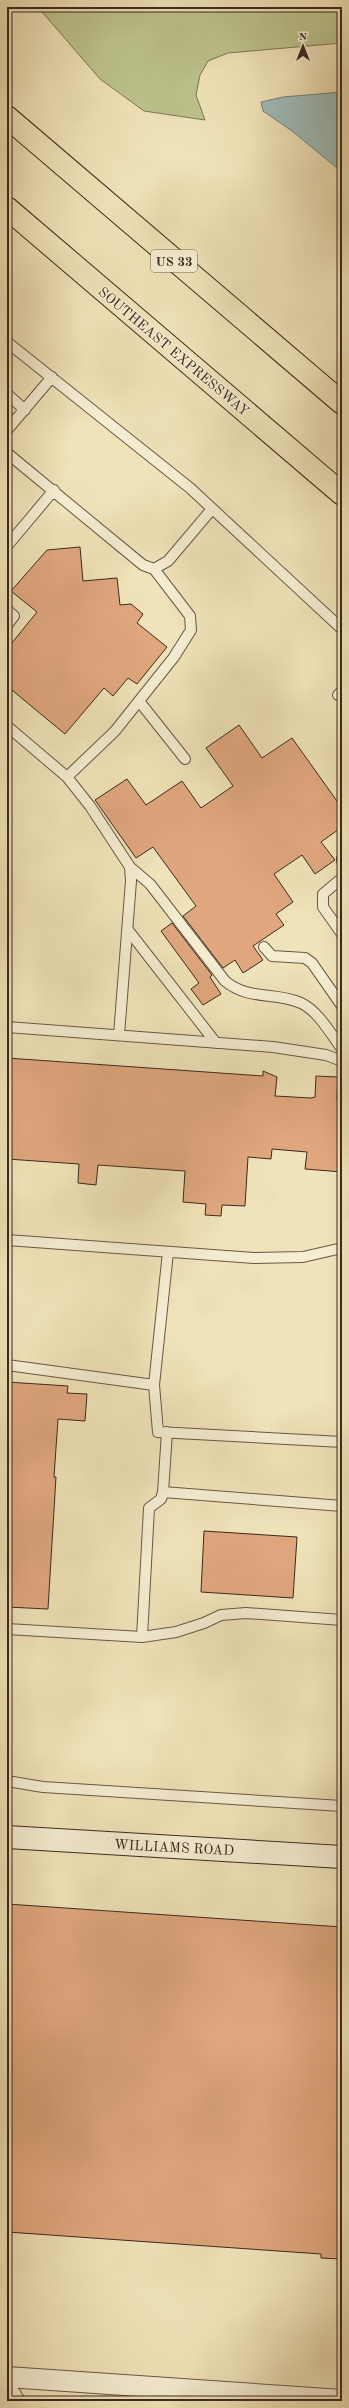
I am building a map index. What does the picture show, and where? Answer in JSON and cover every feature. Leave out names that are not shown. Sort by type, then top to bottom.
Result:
[{"type":"highway","name":"US 33","points":[[7,117],[342,403]]},
{"type":"highway","name":"SOUTHEAST EXPRESSWAY","points":[[7,208],[342,494]]},
{"type":"main road","name":"WILLIAMS ROAD","points":[[7,1837],[342,1857]]},
{"type":"street","points":[[7,2377],[342,2400]]},
{"type":"lane","points":[[7,342],[190,488],[342,629]]},
{"type":"lane","points":[[7,430],[52,377]]},
{"type":"lane","points":[[7,394],[25,410]]},
{"type":"lane","points":[[7,452],[143,565],[154,569],[190,616],[192,630],[174,657],[115,731],[66,777]]},
{"type":"lane","points":[[7,546],[54,490]]},
{"type":"lane","points":[[154,569],[168,561],[212,509]]},
{"type":"lane","points":[[7,610],[14,616],[7,625]]},
{"type":"lane","points":[[139,701],[185,759]]},
{"type":"lane","points":[[7,726],[66,777],[90,806],[130,867],[150,884],[225,981],[236,990],[302,1004],[320,1020],[342,1050],[332,1057]]},
{"type":"lane","points":[[119,1035],[128,930],[131,881],[130,867]]},
{"type":"lane","points":[[342,878],[323,894],[323,907],[342,934]]},
{"type":"lane","points":[[128,930],[216,1043]]},
{"type":"lane","points":[[264,947],[272,956],[304,958],[312,963],[342,1006]]},
{"type":"lane","points":[[7,1027],[273,1047],[332,1057],[342,1061]]},
{"type":"lane","points":[[7,1240],[254,1258],[303,1257],[342,1248]]},
{"type":"lane","points":[[168,1252],[154,1385],[158,1432],[342,1442]]},
{"type":"lane","points":[[7,1365],[154,1385]]},
{"type":"lane","points":[[142,1636],[149,1508],[161,1499],[163,1492],[167,1432]]},
{"type":"lane","points":[[163,1492],[342,1506]]},
{"type":"lane","points":[[7,1628],[142,1636],[176,1632],[204,1623],[221,1615],[246,1613],[342,1620]]},
{"type":"lane","points":[[7,1780],[43,1787],[342,1806]]},
{"type":"lane","points":[[7,2380],[20,2401]]},
{"type":"green space","points":[[35,7],[342,7],[342,43],[228,53],[208,61],[200,75],[196,95],[205,120],[144,111],[100,79],[43,13]]},
{"type":"water","points":[[342,92],[342,172],[292,131],[263,111],[261,102],[283,97]]},
{"type":"building","points":[[80,547],[83,581],[117,578],[120,605],[131,604],[143,614],[137,623],[167,647],[137,684],[128,678],[113,696],[104,688],[65,734],[7,686],[7,649],[37,612],[11,591],[47,550]]},
{"type":"building","points":[[239,725],[262,758],[292,738],[342,808],[342,827],[321,842],[335,860],[315,874],[302,855],[274,874],[293,902],[276,914],[284,925],[253,946],[263,960],[243,973],[235,960],[223,968],[183,916],[196,906],[153,847],[136,858],[95,800],[127,779],[146,805],[182,781],[201,808],[233,786],[206,748]]},
{"type":"building","points":[[172,923],[212,975],[210,977],[221,994],[203,1005],[191,989],[199,983],[161,931]]},
{"type":"building","points":[[7,1058],[263,1076],[263,1071],[277,1077],[275,1096],[315,1097],[316,1076],[338,1077],[337,1100],[342,1100],[342,1172],[305,1169],[307,1152],[272,1149],[271,1159],[248,1157],[245,1206],[222,1205],[221,1216],[205,1215],[206,1204],[183,1202],[185,1171],[98,1165],[96,1185],[78,1183],[79,1164],[7,1159]]},
{"type":"building","points":[[7,1382],[68,1386],[67,1393],[87,1394],[85,1421],[58,1419],[48,1609],[7,1607]]},
{"type":"building","points":[[204,1531],[297,1537],[293,1598],[201,1592]]},
{"type":"building","points":[[7,1904],[342,1927],[342,2259],[321,2258],[321,2254],[7,2232]]}]
